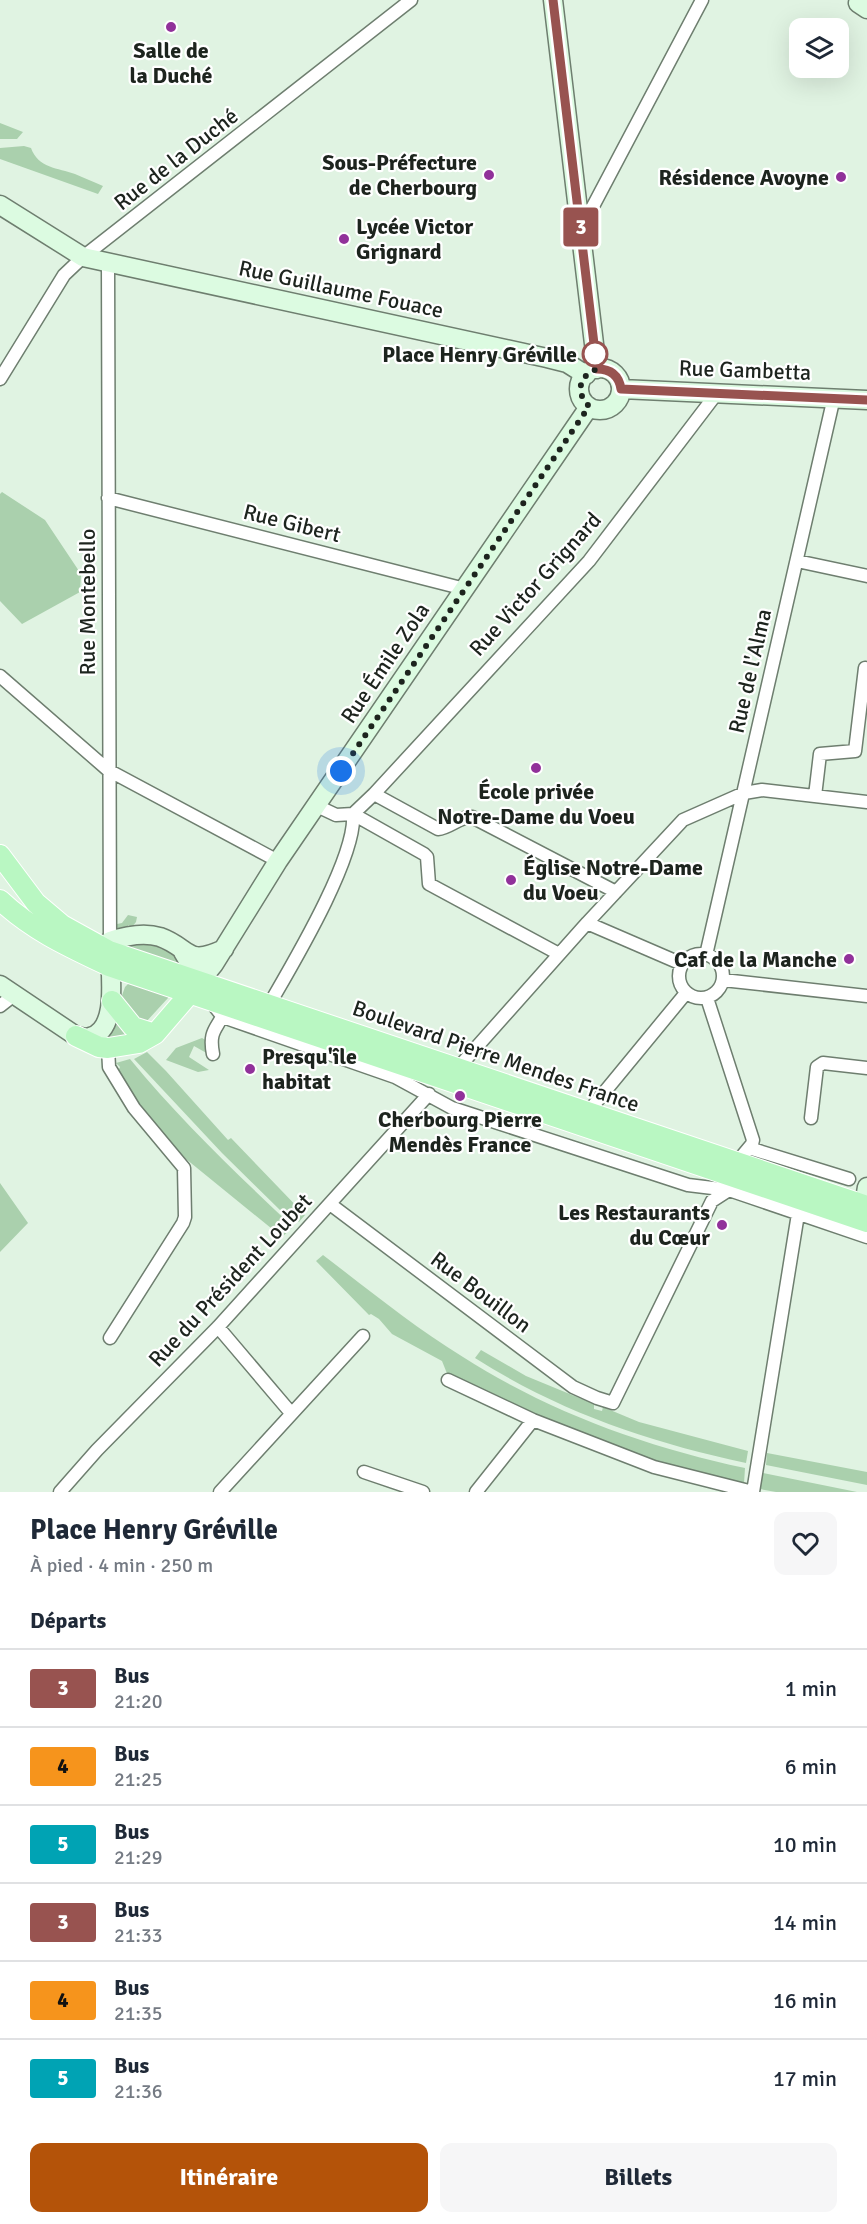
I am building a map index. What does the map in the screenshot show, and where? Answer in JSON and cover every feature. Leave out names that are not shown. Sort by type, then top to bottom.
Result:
[{"type":"main road","points":[[0,855],[36,903],[62,925],[109,952]]},
{"type":"main road","name":"Boulevard Pierre Mendes France","points":[[0,900],[48,937],[109,952],[210,999],[737,1169]]},
{"type":"main road","points":[[76,1036],[99,1047],[108,1048],[139,1043],[210,999]]},
{"type":"main road","name":"Boulevard Pierre Mendes France","points":[[210,999],[269,1005],[588,1112],[865,1216]]},
{"type":"main road","points":[[112,1001],[134,1027],[155,1034]]},
{"type":"street","name":"Rue de la Duché","points":[[0,379],[64,275],[83,257],[411,0]]},
{"type":"street","points":[[553,0],[581,229],[591,372]]},
{"type":"street","points":[[581,229],[702,0]]},
{"type":"street","points":[[0,205],[83,257]]},
{"type":"street","name":"Rue Guillaume Fouace","points":[[83,257],[547,358],[591,372]]},
{"type":"street","name":"Rue Montebello","points":[[108,262],[109,952]]},
{"type":"street","points":[[591,372],[611,372],[620,382],[621,389],[620,396],[613,406],[601,410],[589,406],[581,397],[580,391],[582,380],[591,372]]},
{"type":"street","name":"Rue Gambetta","points":[[621,389],[867,400]]},
{"type":"street","name":"Rue Victor Grignard","points":[[353,814],[588,561],[717,393]]},
{"type":"street","name":"Rue de l'Alma","points":[[706,955],[834,397]]},
{"type":"street","name":"Rue Émile Zola","points":[[210,999],[224,949],[278,861],[589,406]]},
{"type":"street","name":"Rue Gibert","points":[[108,498],[465,589]]},
{"type":"street","points":[[796,561],[867,576]]},
{"type":"street","points":[[815,796],[820,754],[855,751],[865,668]]},
{"type":"street","points":[[0,676],[108,771],[278,861]]},
{"type":"street","points":[[458,1068],[587,923],[683,820],[744,793],[762,790],[867,802]]},
{"type":"street","points":[[374,794],[438,829],[472,817],[616,892]]},
{"type":"street","points":[[317,806],[336,815],[353,814],[424,854],[427,857],[429,884],[559,954]]},
{"type":"street","points":[[269,1005],[324,904],[346,850],[352,829],[353,814]]},
{"type":"street","points":[[587,923],[682,964]]},
{"type":"street","points":[[5,996],[76,1036],[90,1038],[105,1024],[112,1001],[109,952],[133,936],[157,936],[183,952],[201,957],[224,949]]},
{"type":"street","points":[[183,952],[210,999],[217,1023],[211,1044],[213,1054]]},
{"type":"street","points":[[706,955],[718,962],[723,980],[718,991],[707,998],[692,997],[686,993],[679,982],[682,964],[693,956],[706,955]]},
{"type":"street","points":[[723,980],[867,996]]},
{"type":"street","points":[[588,1112],[686,993]]},
{"type":"street","points":[[707,998],[753,1140],[737,1169],[849,1179]]},
{"type":"street","name":"Boulevard Pierre Mendes France","points":[[210,999],[395,1077],[452,1108],[688,1185],[737,1169],[798,1214],[865,1216]]},
{"type":"street","points":[[108,1048],[109,1067],[125,1093],[148,1125],[181,1163],[186,1174],[183,1223],[110,1338]]},
{"type":"street","points":[[811,1118],[817,1067],[823,1063],[867,1068]]},
{"type":"street","name":"Rue du Président Loubet","points":[[60,1492],[97,1450],[218,1327],[429,1094]]},
{"type":"street","name":"Rue Bouillon","points":[[330,1204],[573,1387],[613,1403],[712,1201],[737,1169]]},
{"type":"street","points":[[448,1380],[533,1420],[654,1467],[753,1492],[798,1214]]},
{"type":"street","points":[[218,1327],[291,1413]]},
{"type":"street","points":[[220,1492],[363,1336]]},
{"type":"street","points":[[476,1492],[533,1420]]},
{"type":"street","points":[[364,1473],[423,1492]]},
{"type":"green space","points":[[0,123],[23,132],[17,139],[0,139]]},
{"type":"green space","points":[[24,146],[31,148],[38,160],[103,186],[98,194],[0,159],[0,148]]},
{"type":"green space","points":[[2,492],[45,520],[81,574],[80,592],[22,624],[0,601],[0,494]]},
{"type":"green space","points":[[128,915],[137,917],[132,927],[128,925],[128,928],[119,929],[112,925],[122,923]]},
{"type":"green space","points":[[131,941],[161,945],[180,957],[181,966],[125,948],[124,943]]},
{"type":"green space","points":[[129,983],[168,995],[168,998],[146,1022],[141,1022],[120,1001]]},
{"type":"green space","points":[[111,1017],[129,1031],[128,1036],[109,1040],[106,1037]]},
{"type":"green space","points":[[202,1038],[209,1042],[210,1055],[194,1046],[189,1057],[209,1070],[198,1072],[166,1060],[176,1048]]},
{"type":"green space","points":[[147,1052],[228,1140],[231,1138],[305,1215],[299,1222],[283,1213],[222,1153],[134,1059]]},
{"type":"green space","points":[[130,1059],[189,1125],[293,1227],[282,1237],[186,1159],[150,1123],[118,1071],[120,1067],[116,1063]]},
{"type":"green space","points":[[0,1183],[28,1223],[0,1252]]},
{"type":"green space","points":[[323,1255],[427,1333],[463,1357],[529,1395],[635,1438],[671,1450],[745,1468],[744,1484],[685,1470],[624,1451],[565,1428],[448,1376],[442,1361],[392,1334],[379,1319],[369,1315],[316,1261]]},
{"type":"green space","points":[[481,1350],[526,1376],[594,1404],[594,1409],[602,1411],[603,1407],[639,1422],[748,1451],[746,1463],[640,1435],[573,1409],[507,1377],[475,1358]]},
{"type":"green space","points":[[767,1453],[867,1472],[867,1485],[766,1465]]},
{"type":"green space","points":[[763,1473],[857,1492],[776,1492],[760,1489]]},
{"type":"bus line","name":"3","points":[[553,0],[597,369],[604,369],[616,376],[621,389],[867,400]]},
{"type":"place","name":"Salle de la Duché","points":[[171,27]]},
{"type":"place","name":"Sous-Préfecture de Cherbourg","points":[[489,175]]},
{"type":"place","name":"Résidence Avoyne","points":[[841,177]]},
{"type":"place","name":"Lycée Victor Grignard","points":[[344,239]]},
{"type":"place","name":"Place Henry Gréville","points":[[595,354]]},
{"type":"place","name":"École privée Notre-Dame du Voeu","points":[[536,768]]},
{"type":"place","name":"Église Notre-Dame du Voeu","points":[[511,880]]},
{"type":"place","name":"Caf de la Manche","points":[[849,959]]},
{"type":"place","name":"Presqu'île habitat","points":[[250,1069]]},
{"type":"place","name":"Cherbourg Pierre Mendès France","points":[[460,1096]]},
{"type":"place","name":"Les Restaurants du Cœur","points":[[722,1225]]},
{"type":"route","points":[[341,771],[588,408],[589,406],[581,397],[580,386],[586,375],[597,369],[595,354]]}]
